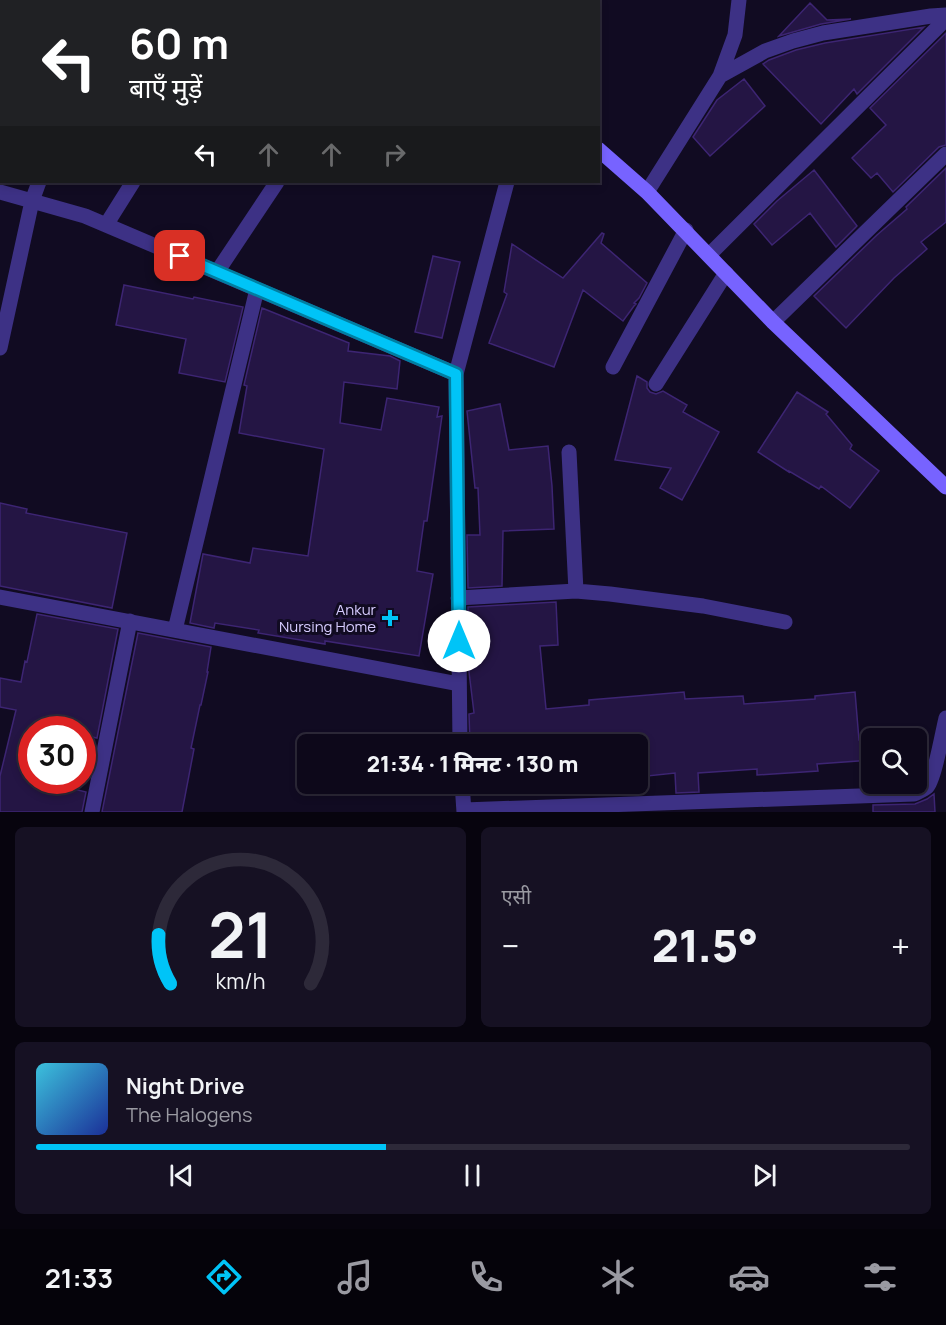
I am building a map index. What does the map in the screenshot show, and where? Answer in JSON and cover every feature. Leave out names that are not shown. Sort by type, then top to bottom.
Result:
[{"type":"street","points":[[647,192],[720,76],[735,35],[739,0]]},
{"type":"street","points":[[720,76],[765,51],[803,38],[931,16],[946,17]]},
{"type":"street","points":[[709,255],[946,17]]},
{"type":"street","points":[[600,151],[647,192],[773,322],[946,487]]},
{"type":"street","points":[[773,322],[946,154]]},
{"type":"street","points":[[0,348],[32,201],[39,183]]},
{"type":"street","points":[[106,225],[132,183]]},
{"type":"street","points":[[217,272],[277,183]]},
{"type":"street","points":[[460,734],[456,374],[507,183]]},
{"type":"street","points":[[0,192],[86,216],[456,374]]},
{"type":"street","points":[[613,367],[686,230]]},
{"type":"street","points":[[656,384],[726,273]]},
{"type":"street","points":[[175,630],[257,289]]},
{"type":"street","points":[[569,452],[576,591]]},
{"type":"street","points":[[458,598],[576,591],[703,606],[784,622]]},
{"type":"street","points":[[0,597],[459,684]]},
{"type":"street","points":[[92,812],[130,621]]},
{"type":"street","points":[[463,794],[464,811],[914,794],[928,787],[934,775],[946,718]]},
{"type":"building","points":[[810,3],[827,20],[851,19],[821,24],[779,36]]},
{"type":"building","points":[[924,27],[857,94],[854,89],[821,124],[763,64],[796,50],[825,43]]},
{"type":"building","points":[[946,33],[946,145],[939,147],[893,192],[877,173],[871,178],[852,158],[886,125],[870,108]]},
{"type":"building","points":[[744,79],[765,106],[710,156],[693,137],[717,100]]},
{"type":"building","points":[[946,168],[946,222],[921,242],[927,249],[894,278],[846,328],[814,296],[907,209],[906,207]]},
{"type":"building","points":[[814,170],[857,226],[836,247],[810,213],[772,245],[754,224]]},
{"type":"building","points":[[602,233],[604,234],[601,243],[647,283],[634,303],[636,304],[623,321],[583,290],[554,367],[489,343],[507,294],[504,292],[512,244],[563,278]]},
{"type":"building","points":[[433,256],[460,262],[442,338],[415,332]]},
{"type":"building","points":[[124,285],[243,307],[225,382],[179,373],[186,339],[116,325]]},
{"type":"building","points":[[262,308],[349,343],[348,351],[390,356],[400,361],[397,389],[344,382],[340,423],[381,430],[387,398],[439,407],[437,417],[442,416],[427,521],[424,521],[417,571],[433,574],[419,656],[325,641],[325,644],[215,623],[214,628],[190,623],[203,554],[250,563],[253,548],[308,556],[324,449],[239,433],[247,386],[244,385]]},
{"type":"building","points":[[637,376],[647,382],[650,392],[656,394],[663,391],[687,405],[683,412],[719,432],[682,500],[660,488],[671,468],[615,460]]},
{"type":"building","points":[[797,392],[828,412],[826,414],[852,445],[850,449],[879,471],[850,508],[821,486],[819,489],[758,452]]},
{"type":"building","points":[[500,404],[509,450],[548,446],[554,529],[503,531],[502,586],[468,588],[467,535],[480,535],[478,488],[475,488],[467,411]]},
{"type":"building","points":[[0,503],[27,509],[26,513],[127,533],[112,608],[0,586]]},
{"type":"building","points":[[556,602],[558,645],[540,646],[546,709],[589,705],[589,700],[684,692],[685,699],[743,696],[744,704],[815,699],[815,696],[855,692],[859,740],[861,740],[861,761],[817,764],[818,771],[757,775],[757,769],[698,773],[699,792],[676,793],[675,773],[648,776],[648,734],[470,734],[469,714],[474,713],[469,672],[468,607]]},
{"type":"building","points":[[37,614],[118,629],[97,738],[96,716],[18,716],[18,794],[86,794],[82,812],[0,812],[0,776],[16,710],[0,707],[0,678],[21,682],[25,661],[27,662]]},
{"type":"building","points":[[138,633],[211,647],[208,672],[191,748],[194,749],[182,812],[102,812]]},
{"type":"building","points":[[934,794],[935,812],[873,812],[873,805],[915,804]]},
{"type":"place","name":"Ankur Nursing Home","points":[[390,618]]},
{"type":"route","points":[[180,256],[456,374],[459,641]]}]
